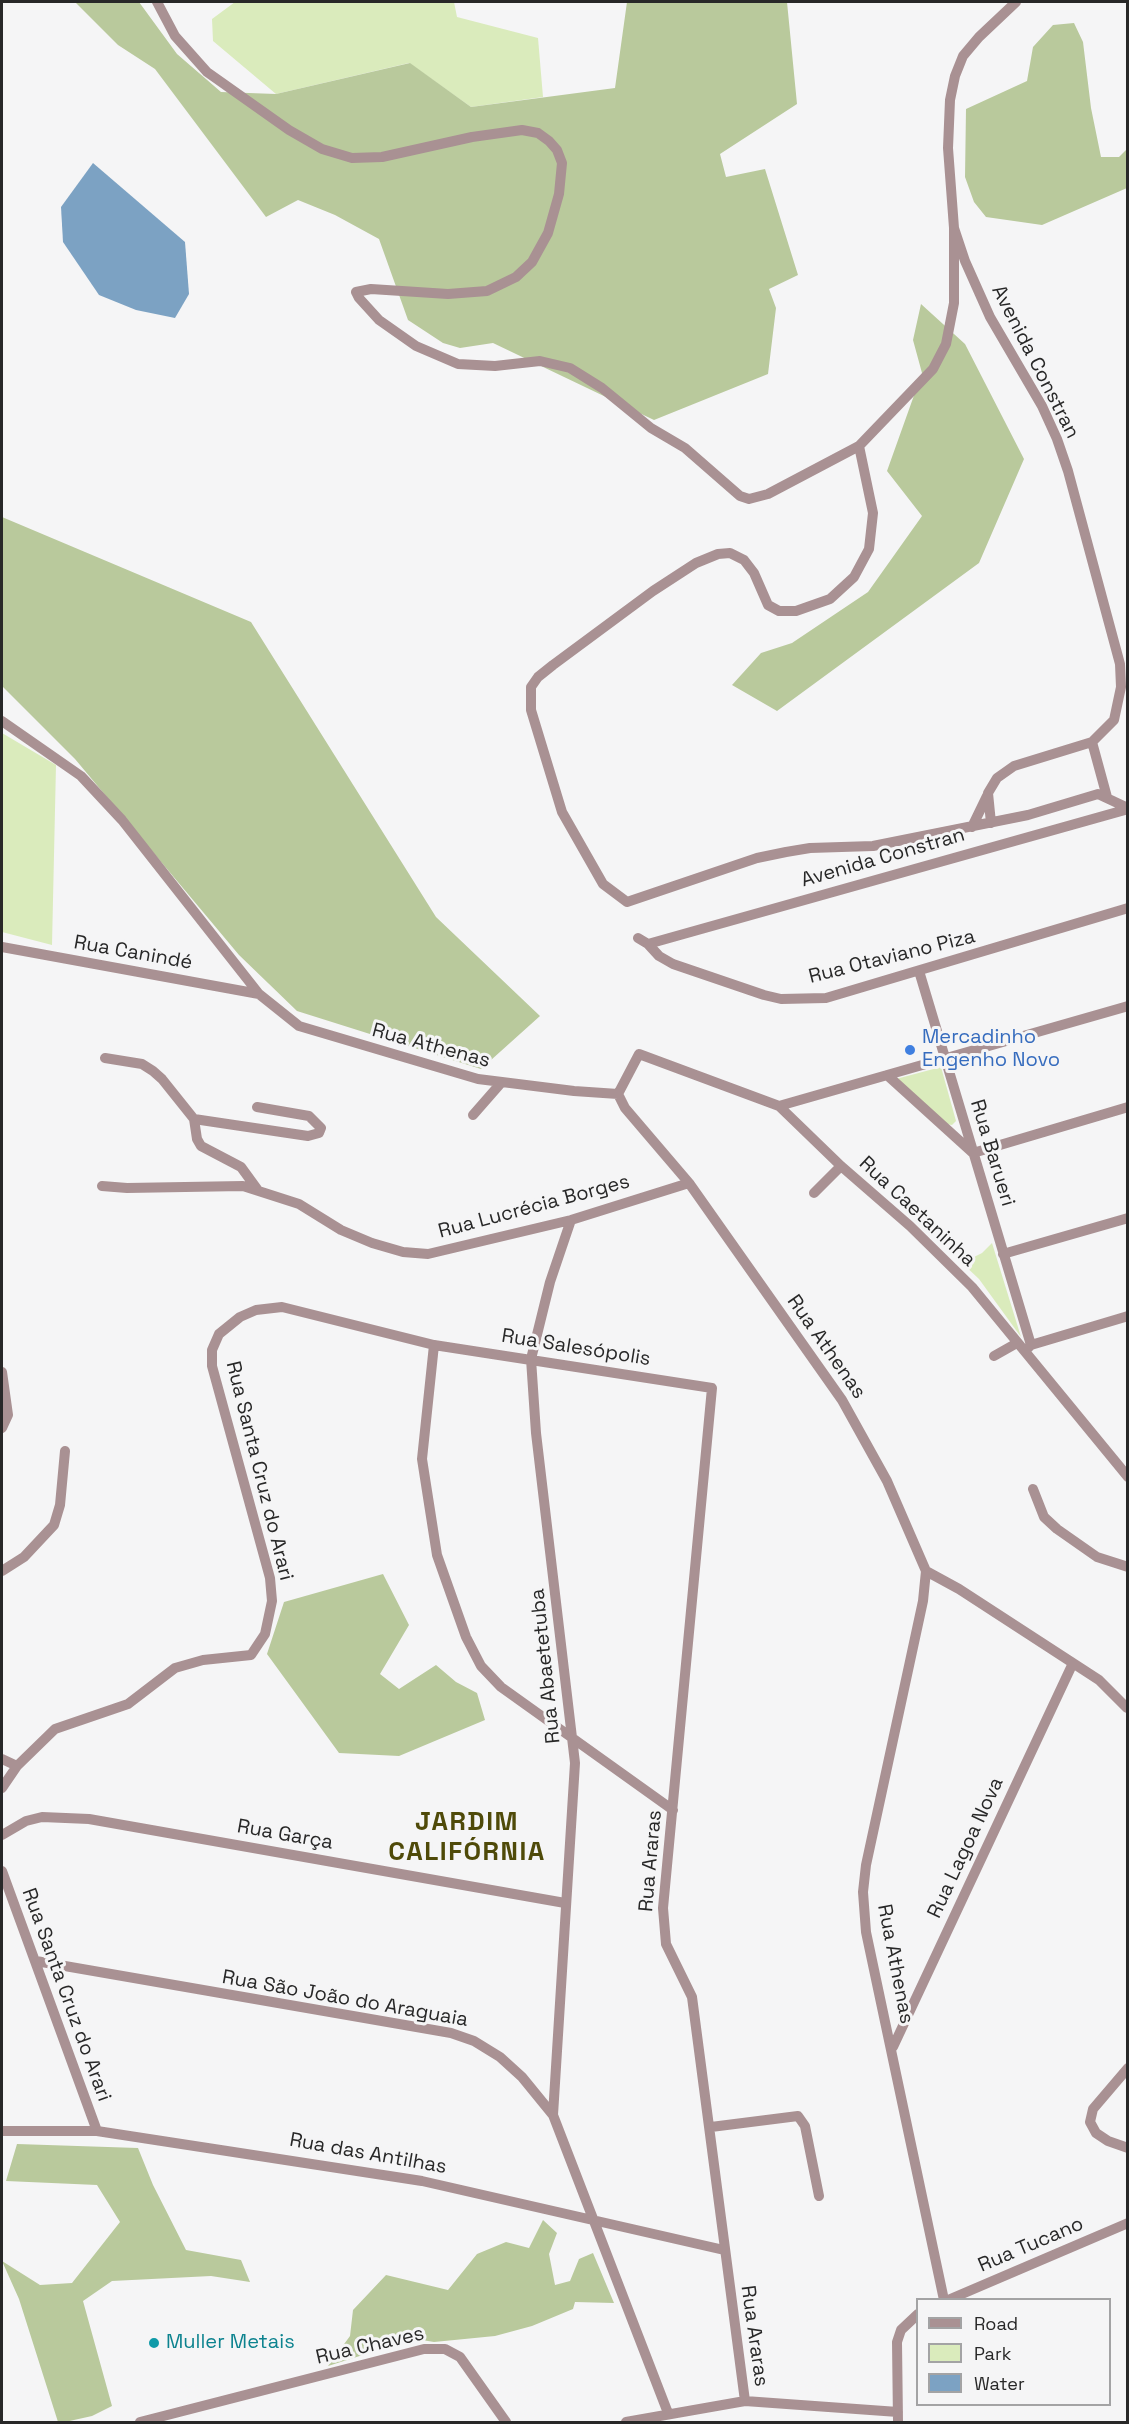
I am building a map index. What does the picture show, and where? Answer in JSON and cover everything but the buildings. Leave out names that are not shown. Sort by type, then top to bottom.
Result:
[{"type":"street","points":[[157,2],[175,36],[207,72],[289,130],[322,149],[352,158],[382,157],[472,137],[522,130],[538,133],[557,150],[562,163],[560,194],[548,233],[532,262],[516,277],[487,291],[448,294],[388,288],[356,292],[366,308],[379,320],[417,346],[458,364],[495,366],[540,361],[570,368],[602,388],[651,428],[686,448],[740,496],[750,499],[768,494],[859,446],[933,369],[946,344],[954,303],[954,228]]},
{"type":"street","name":"Avenida Constran","points":[[972,827],[996,778],[1014,766],[1092,742],[1114,720],[1121,687],[1120,664],[1057,439],[1042,406],[990,317],[965,261],[954,228],[948,148],[950,100],[955,76],[963,56],[979,37],[1016,2]]},
{"type":"street","points":[[859,446],[873,513],[869,549],[854,577],[830,599],[796,611],[779,611],[768,605],[754,573],[744,560],[730,554],[718,554],[696,563],[653,591],[538,677],[531,687],[531,710],[562,812],[603,884],[627,902],[757,858],[810,848],[873,846],[1028,815],[1098,794],[1128,808]]},
{"type":"street","name":"Rua Athenas","points":[[2,721],[81,776],[122,820],[259,994],[299,1026],[380,1052],[478,1079],[618,1094],[625,1108],[689,1183],[842,1400],[887,1481],[926,1571],[923,1601],[866,1865],[863,1892],[866,1932],[893,2047],[946,2298]]},
{"type":"street","points":[[1092,742],[1107,797]]},
{"type":"street","points":[[987,793],[992,823]]},
{"type":"street","name":"Avenida Constran","points":[[643,941],[672,939],[1128,808]]},
{"type":"street","name":"Rua Otaviano Piza","points":[[643,941],[659,956],[673,964],[781,999],[826,998],[1128,908]]},
{"type":"street","name":"Rua Canindé","points":[[2,947],[259,994]]},
{"type":"street","name":"Rua Barueri","points":[[919,971],[1004,1254],[1024,1346]]},
{"type":"street","points":[[618,1094],[639,1054],[779,1106],[1128,1006]]},
{"type":"street","points":[[105,1058],[142,1064],[153,1071],[194,1119],[197,1139],[201,1146],[241,1167],[257,1189]]},
{"type":"street","points":[[887,1075],[973,1153],[1128,1107]]},
{"type":"street","points":[[473,1116],[501,1083]]},
{"type":"street","name":"Rua Caetaninha","points":[[779,1106],[841,1166],[910,1226],[972,1287],[1024,1346],[1128,1477]]},
{"type":"street","points":[[194,1119],[308,1136],[320,1131],[320,1124],[309,1116],[257,1107]]},
{"type":"street","points":[[814,1193],[841,1166]]},
{"type":"street","name":"Rua Lucrécia Borges","points":[[102,1186],[127,1188],[243,1186],[299,1204],[341,1230],[372,1243],[403,1252],[428,1254],[571,1220],[689,1183]]},
{"type":"street","points":[[1004,1254],[1128,1218]]},
{"type":"street","name":"Rua Abaetetuba","points":[[553,2115],[575,1763],[569,1735],[531,1359],[550,1282],[571,1220]]},
{"type":"street","name":"Rua Santa Cruz do Arari","points":[[2,1788],[17,1766],[55,1730],[128,1704],[175,1668],[203,1660],[251,1655],[265,1634],[272,1601],[270,1578],[212,1366],[212,1350],[219,1334],[240,1317],[256,1310],[282,1307],[434,1345]]},
{"type":"street","points":[[994,1356],[1128,1316]]},
{"type":"street","points":[[434,1345],[422,1459],[437,1555],[466,1637],[481,1666],[501,1687],[673,1810]]},
{"type":"street","name":"Rua Salesópolis","points":[[434,1345],[712,1388]]},
{"type":"street","points":[[2,1372],[8,1420],[2,1428]]},
{"type":"street","name":"Rua Araras","points":[[712,1388],[663,1908],[666,1944],[692,1997],[711,2127],[724,2250],[745,2401]]},
{"type":"street","points":[[2,1571],[24,1557],[54,1525],[60,1505],[65,1451]]},
{"type":"street","points":[[1033,1489],[1044,1517],[1057,1529],[1097,1557],[1128,1567]]},
{"type":"street","points":[[926,1571],[959,1589],[1099,1680],[1127,1708]]},
{"type":"street","name":"Rua Lagoa Nova","points":[[893,2047],[1073,1663]]},
{"type":"street","points":[[2,1759],[17,1766]]},
{"type":"street","name":"Rua Garça","points":[[2,1835],[26,1821],[42,1817],[89,1819],[565,1903]]},
{"type":"street","name":"Rua Santa Cruz do Arari","points":[[2,1871],[97,2131]]},
{"type":"street","name":"Rua São João do Araguaia","points":[[36,1961],[451,2033],[474,2041],[500,2057],[522,2077],[553,2115],[668,2413]]},
{"type":"street","points":[[1128,2068],[1093,2109],[1090,2122],[1095,2133],[1108,2141],[1128,2148]]},
{"type":"street","points":[[711,2127],[798,2116],[805,2126],[819,2196]]},
{"type":"street","name":"Rua das Antilhas","points":[[2,2131],[97,2131],[422,2181],[724,2250]]},
{"type":"street","name":"Rua Tucano","points":[[951,2298],[1128,2223]]},
{"type":"street","points":[[626,2422],[745,2401],[898,2417],[897,2342],[901,2330],[916,2316]]},
{"type":"street","name":"Rua Chaves","points":[[140,2422],[424,2349],[445,2349],[460,2357],[506,2422]]},
{"type":"green space","points":[[75,2],[139,2],[177,54],[221,92],[276,94],[410,63],[471,107],[615,88],[627,2],[787,2],[797,104],[720,154],[726,177],[765,169],[798,275],[769,289],[776,308],[768,374],[654,420],[493,343],[460,348],[443,343],[408,320],[379,239],[335,215],[298,200],[266,217],[155,69],[118,45]]},
{"type":"green space","points":[[235,2],[454,2],[457,17],[538,38],[543,97],[471,107],[409,63],[276,94],[213,41],[212,19]]},
{"type":"green space","points":[[1074,23],[1083,42],[1091,108],[1101,157],[1119,157],[1127,149],[1127,188],[1042,225],[986,217],[974,202],[965,177],[966,109],[1027,81],[1033,47],[1053,25]]},
{"type":"green space","points":[[921,304],[965,344],[1024,459],[979,563],[777,711],[732,685],[761,653],[792,643],[868,592],[922,516],[887,471],[922,373],[913,340]]},
{"type":"green space","points":[[2,517],[251,622],[436,917],[540,1016],[481,1069],[297,1011],[239,955],[75,759],[2,686]]},
{"type":"green space","points":[[2,733],[56,765],[52,945],[2,932]]},
{"type":"green space","points":[[941,1067],[956,1121],[952,1125],[946,1124],[896,1079]]},
{"type":"green space","points":[[992,1243],[1021,1337],[979,1279],[962,1263],[982,1253]]},
{"type":"green space","points":[[383,1574],[409,1625],[380,1674],[399,1689],[436,1665],[456,1682],[477,1693],[485,1720],[399,1756],[339,1753],[267,1654],[284,1602]]},
{"type":"green space","points":[[17,2144],[138,2148],[153,2185],[186,2250],[241,2260],[250,2282],[211,2276],[112,2281],[83,2301],[112,2406],[92,2416],[58,2422],[19,2299],[2,2261],[40,2285],[72,2283],[120,2222],[97,2185],[6,2181]]},
{"type":"green space","points":[[543,2220],[557,2233],[549,2254],[555,2285],[570,2281],[579,2259],[593,2253],[614,2303],[575,2302],[573,2309],[532,2326],[495,2336],[434,2342],[392,2335],[366,2354],[328,2366],[350,2336],[353,2310],[386,2275],[448,2290],[477,2254],[506,2242],[529,2248]]},
{"type":"water","points":[[93,163],[185,242],[189,294],[175,318],[136,310],[99,295],[63,242],[61,207]]},
{"type":"place","name":"Mercadinho Engenho Novo","points":[[910,1050]]},
{"type":"place","name":"Muller Metais","points":[[154,2343]]},
{"type":"district","name":"JARDIM CALIFÓRNIA","points":[[467,1838]]}]
